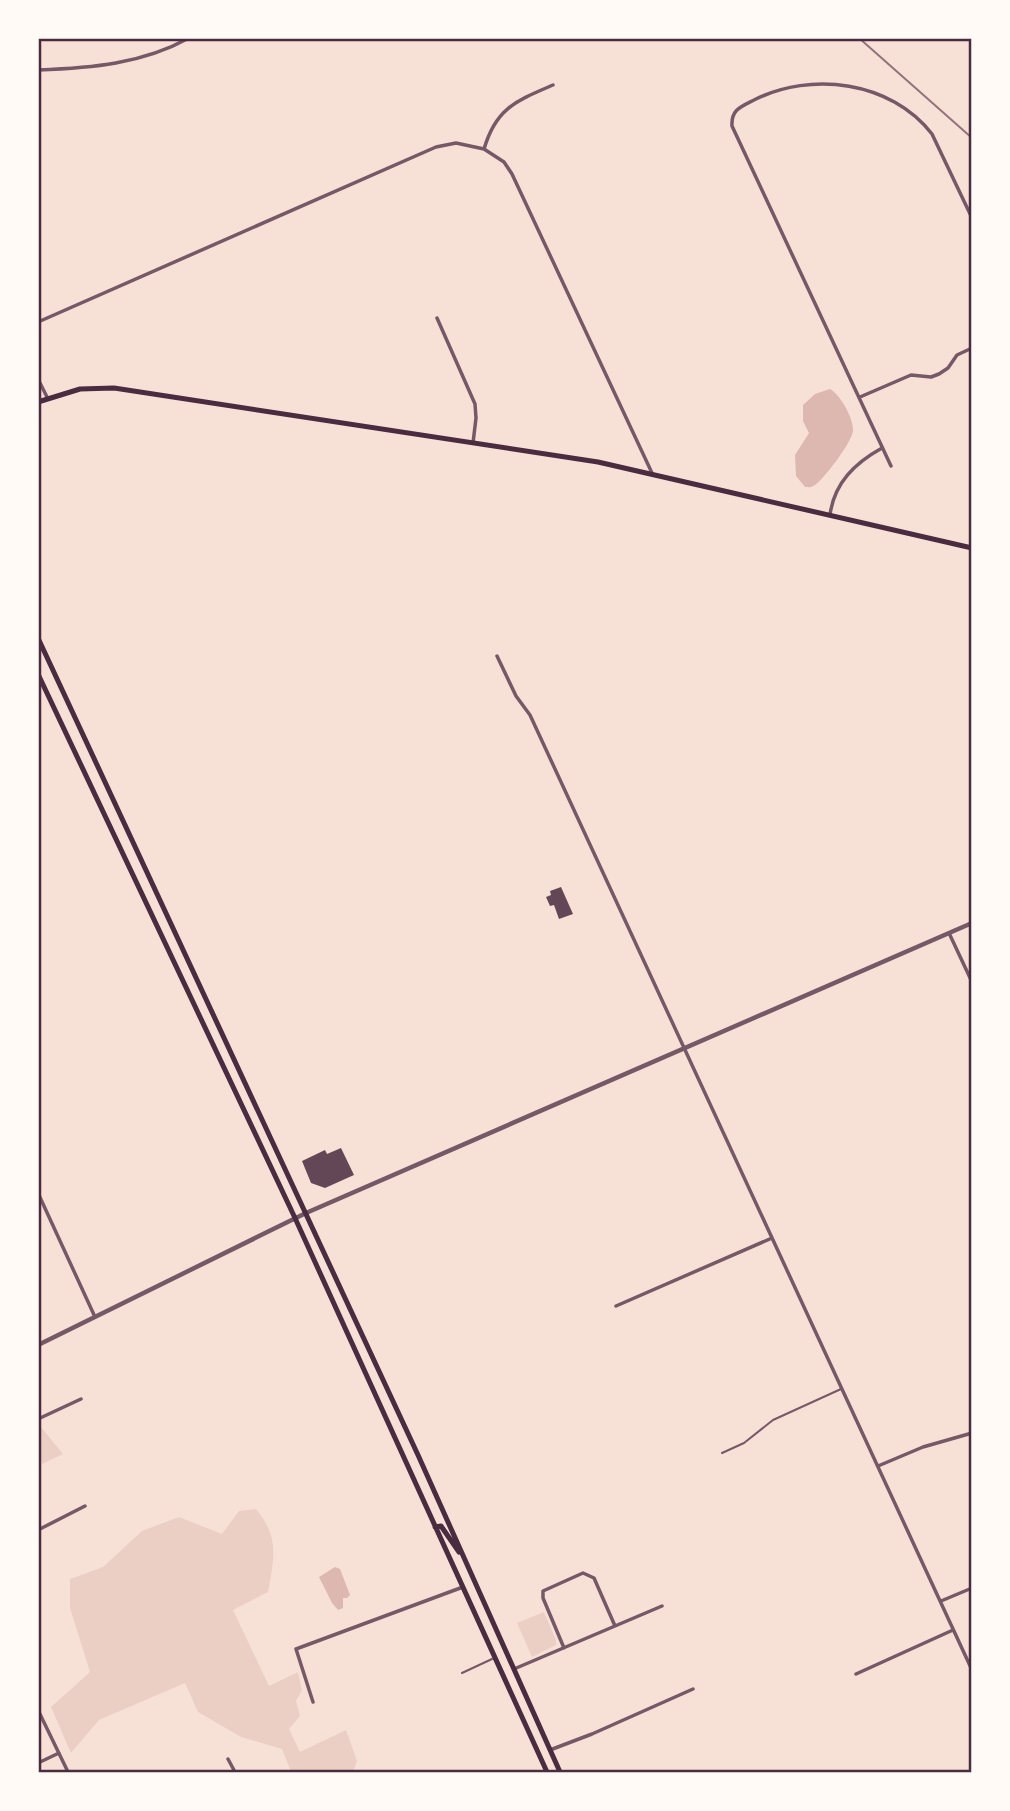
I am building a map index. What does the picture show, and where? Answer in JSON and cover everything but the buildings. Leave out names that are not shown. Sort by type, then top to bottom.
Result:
[{"type":"main road","points":[[38,402],[79,390],[114,388],[598,462],[971,548]]},
{"type":"main road","points":[[38,638],[306,1213],[468,1566],[559,1773]]},
{"type":"main road","points":[[38,674],[295,1218],[547,1773]]},
{"type":"main road","points":[[435,1527],[441,1526],[468,1566]]},
{"type":"street","points":[[38,70],[111,65],[159,51],[189,38]]},
{"type":"street","points":[[891,466],[732,126],[736,110],[777,91],[807,84],[831,84],[862,89],[891,101],[916,118],[932,134],[971,218]]},
{"type":"street","points":[[484,149],[494,123],[508,106],[553,85]]},
{"type":"street","points":[[38,322],[436,147],[456,143],[484,149],[504,162],[512,174],[652,473]]},
{"type":"street","points":[[437,318],[475,404],[477,418],[473,443]]},
{"type":"street","points":[[859,397],[911,375],[931,377],[939,374],[948,368],[957,355],[971,348]]},
{"type":"street","points":[[38,379],[48,399]]},
{"type":"street","points":[[830,515],[833,498],[840,483],[854,467],[882,448]]},
{"type":"street","points":[[497,656],[516,696],[530,715],[971,1670]]},
{"type":"street","points":[[38,1345],[306,1213],[971,923]]},
{"type":"street","points":[[949,933],[971,982]]},
{"type":"street","points":[[38,1193],[95,1317]]},
{"type":"street","points":[[616,1306],[772,1238]]},
{"type":"street","points":[[38,1419],[81,1399]]},
{"type":"street","points":[[878,1466],[923,1447],[971,1433]]},
{"type":"street","points":[[38,1530],[85,1506]]},
{"type":"street","points":[[564,1648],[542,1591],[583,1573],[594,1577],[615,1626]]},
{"type":"street","points":[[313,1702],[296,1648],[463,1587]]},
{"type":"street","points":[[941,1601],[971,1588]]},
{"type":"street","points":[[514,1669],[663,1605]]},
{"type":"street","points":[[856,1674],[953,1630]]},
{"type":"street","points":[[550,1750],[693,1689]]},
{"type":"street","points":[[38,1710],[68,1773]]},
{"type":"street","points":[[38,1763],[59,1753]]},
{"type":"street","points":[[228,1759],[235,1773]]},
{"type":"lane","points":[[722,1453],[744,1443],[773,1420],[842,1388]]},
{"type":"lane","points":[[463,1673],[496,1657]]},
{"type":"shaded area","points":[[830,389],[846,407],[853,431],[825,476],[813,486],[805,487],[796,476],[795,455],[809,433],[803,421],[803,405],[815,394]]},
{"type":"shaded area","points":[[41,1427],[63,1454],[42,1464],[39,1450]]},
{"type":"shaded area","points":[[256,1509],[264,1519],[272,1539],[273,1558],[268,1592],[233,1610],[269,1686],[298,1672],[302,1690],[296,1701],[300,1716],[289,1729],[300,1752],[346,1730],[357,1761],[353,1772],[291,1772],[282,1749],[241,1737],[198,1712],[185,1683],[99,1720],[71,1753],[51,1707],[90,1672],[70,1608],[70,1579],[103,1567],[142,1531],[179,1517],[222,1534],[239,1511]]},
{"type":"shaded area","points":[[335,1567],[340,1569],[350,1595],[343,1598],[343,1608],[338,1610],[319,1577]]},
{"type":"shaded area","points":[[544,1612],[556,1645],[532,1657],[517,1623]]},
{"type":"railway","points":[[859,38],[972,138]]}]
